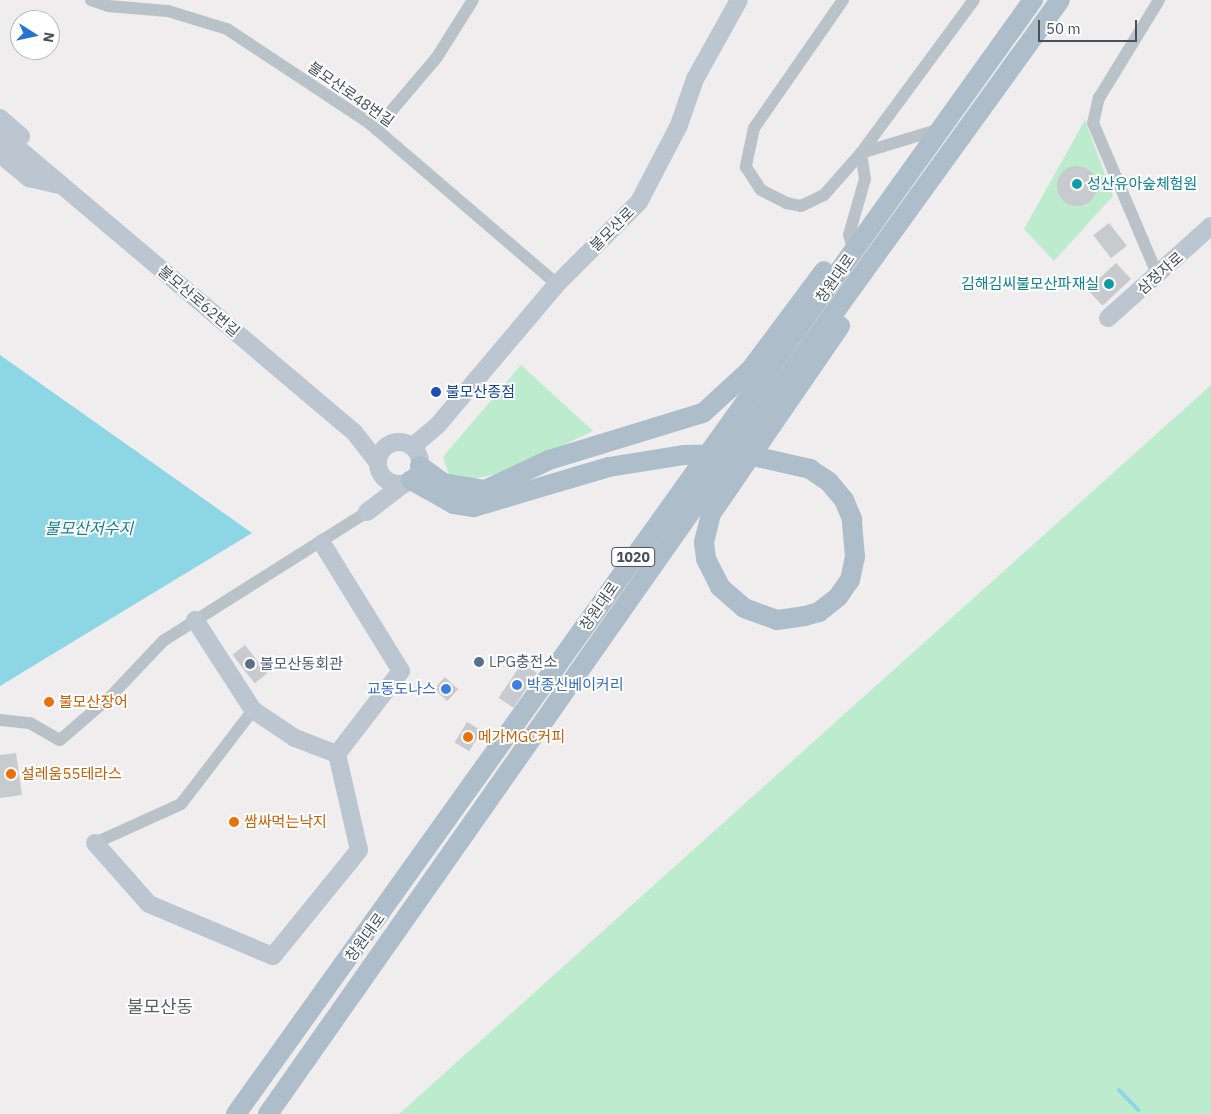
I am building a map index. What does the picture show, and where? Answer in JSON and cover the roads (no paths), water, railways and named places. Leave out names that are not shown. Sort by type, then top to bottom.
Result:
[{"type":"main road","name":"창원대로","points":[[268,1114],[844,299],[1060,0]]},
{"type":"main road","name":"창원대로","points":[[236,1114],[1032,1]]},
{"type":"main road","points":[[414,467],[443,483],[485,490],[549,460],[703,414],[752,369],[830,263],[850,256]]},
{"type":"main road","points":[[414,467],[454,504],[474,507],[609,468],[683,455],[744,454],[810,469],[829,482],[844,500],[852,519],[855,557],[850,580],[838,597],[819,612],[777,620],[744,608],[720,587],[706,559],[705,535],[712,514],[839,329],[844,299]]},
{"type":"street","name":"불모산로48번길","points":[[91,0],[108,6],[168,11],[227,29],[376,130],[557,284]]},
{"type":"street","points":[[376,130],[437,57],[473,0]]},
{"type":"street","name":"불모산로","points":[[367,512],[414,467],[437,426],[557,284],[639,202],[679,125],[695,79],[739,0]]},
{"type":"street","points":[[843,0],[754,128],[746,167],[760,190],[801,206],[824,195],[861,153],[974,0]]},
{"type":"street","points":[[1158,276],[1093,123],[1099,98],[1159,0]]},
{"type":"street","points":[[0,118],[49,161],[63,186]]},
{"type":"street","points":[[861,153],[941,129]]},
{"type":"street","name":"불모산로62번길","points":[[0,133],[354,432]]},
{"type":"street","points":[[850,256],[849,235],[865,179],[861,153]]},
{"type":"street","points":[[0,154],[29,178],[63,186]]},
{"type":"street","name":"삼정자로","points":[[1108,318],[1158,276],[1211,226]]},
{"type":"street","points":[[0,720],[30,723],[60,740],[111,696],[163,640],[367,512],[387,480],[414,467],[393,442],[354,432]]},
{"type":"street","points":[[354,432],[378,463],[387,480]]},
{"type":"street","points":[[378,463],[382,450],[393,442]]},
{"type":"street","points":[[322,542],[401,671],[337,754]]},
{"type":"street","points":[[195,620],[253,710],[295,738],[337,754]]},
{"type":"street","points":[[253,710],[181,804],[95,843],[149,904],[273,956],[360,850],[337,754]]},
{"type":"water","name":"불모산저수지","points":[[0,355],[252,533],[0,686]]},
{"type":"waterway","points":[[1119,1090],[1138,1110]]},
{"type":"place","name":"성산유아숲체험원","points":[[1077,184]]},
{"type":"place","name":"김해김씨불모산파재실","points":[[1109,284]]},
{"type":"place","name":"불모산종점","points":[[436,392]]},
{"type":"place","name":"LPG충전소","points":[[479,662]]},
{"type":"place","name":"불모산동회관","points":[[250,664]]},
{"type":"place","name":"박종신베이커리","points":[[517,685]]},
{"type":"place","name":"교동도나스","points":[[446,689]]},
{"type":"place","name":"불모산장어","points":[[49,702]]},
{"type":"place","name":"메가MGC커피","points":[[468,737]]},
{"type":"place","name":"설레움55테라스","points":[[11,774]]},
{"type":"place","name":"쌈싸먹는낙지","points":[[234,822]]},
{"type":"district","name":"불모산동","points":[[160,1007]]}]
